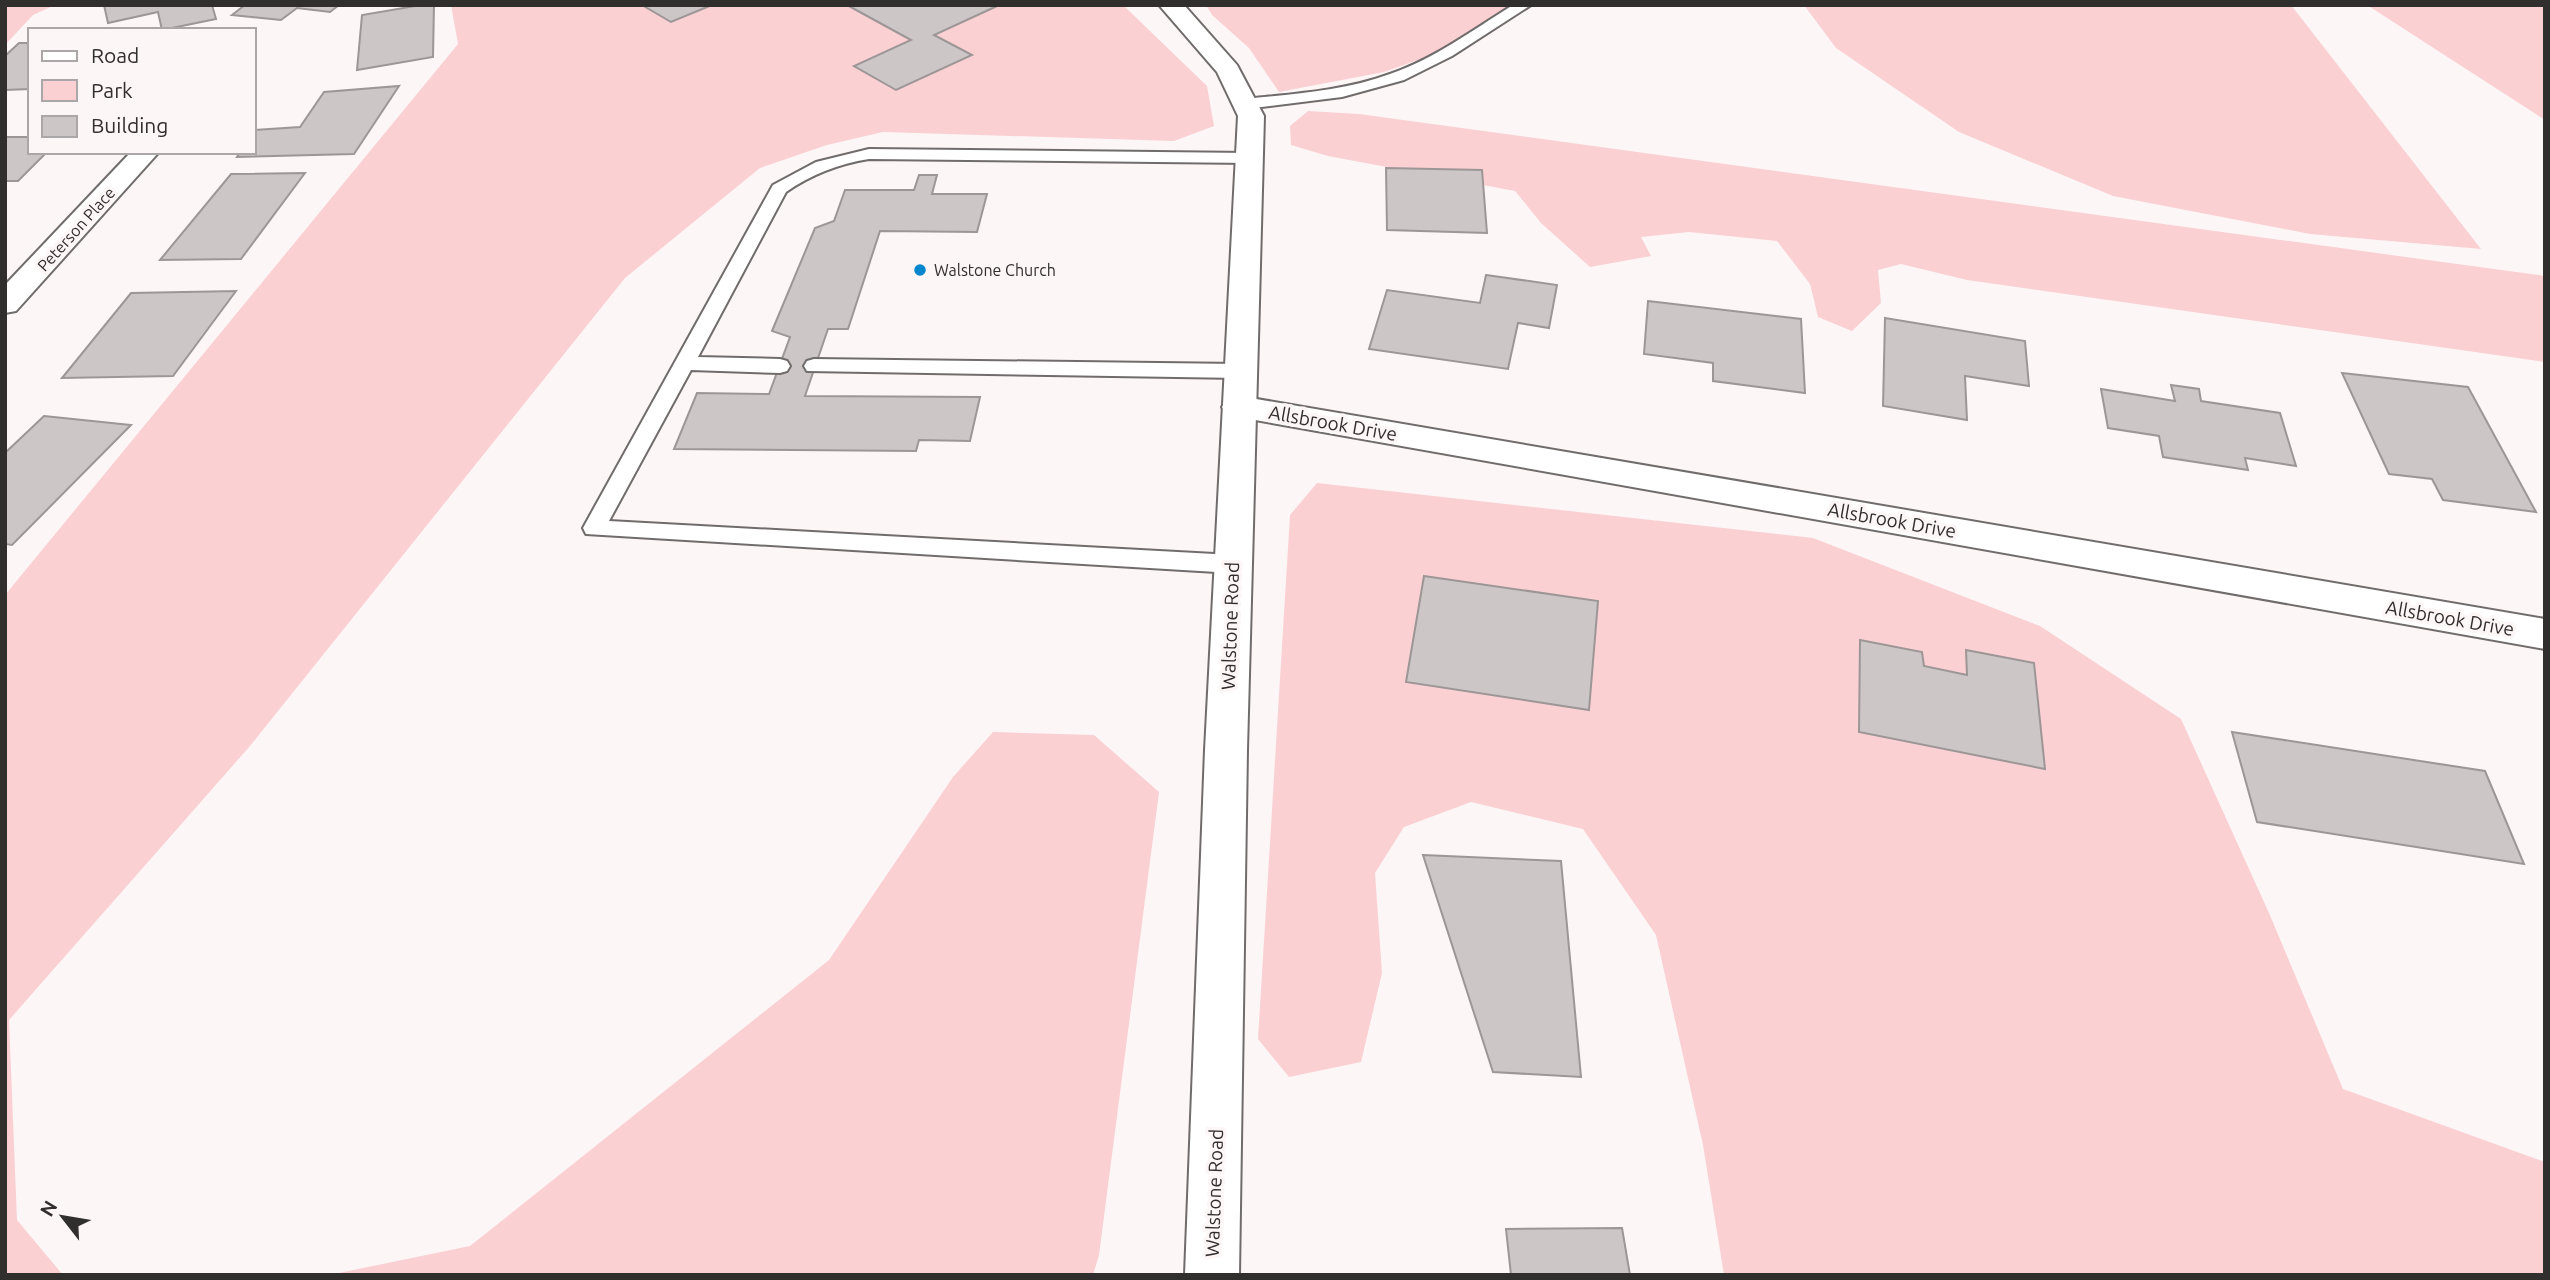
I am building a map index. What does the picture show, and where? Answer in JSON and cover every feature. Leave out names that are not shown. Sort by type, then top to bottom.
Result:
[{"type":"street","name":"Walstone Road","points":[[1171,5],[1228,70],[1251,116],[1233,564],[1212,1275]]},
{"type":"street","name":"Peterson Place","points":[[5,304],[144,154]]},
{"type":"street","name":"Allsbrook Drive","points":[[1240,389],[2545,634]]},
{"type":"lane","points":[[1245,104],[1311,97],[1396,78],[1430,63],[1524,5]]},
{"type":"lane","points":[[1233,564],[594,528],[779,189],[817,166],[869,154],[1250,158]]},
{"type":"lane","points":[[684,363],[780,366]]},
{"type":"lane","points":[[814,366],[1240,389]]},
{"type":"green space","points":[[5,5],[55,5],[33,15],[5,45]]},
{"type":"green space","points":[[451,5],[1123,5],[1207,86],[1214,126],[1174,141],[883,132],[827,145],[760,168],[625,278],[250,746],[9,1020],[17,1220],[63,1275],[5,1275],[5,595],[458,44]]},
{"type":"green space","points":[[1206,5],[1518,5],[1446,50],[1384,72],[1279,92],[1249,48],[1212,15]]},
{"type":"green space","points":[[1804,5],[2291,5],[2481,249],[2310,234],[2113,196],[1959,132],[1836,48]]},
{"type":"green space","points":[[2367,5],[2545,5],[2545,120]]},
{"type":"green space","points":[[1308,111],[1359,114],[2545,276],[2545,362],[1967,280],[1901,264],[1878,270],[1881,303],[1852,331],[1818,317],[1810,284],[1777,241],[1689,232],[1641,237],[1651,256],[1590,267],[1541,223],[1515,191],[1328,156],[1291,145],[1290,126]]},
{"type":"green space","points":[[1317,483],[1813,538],[2040,626],[2181,719],[2269,913],[2343,1089],[2545,1162],[2545,1275],[1724,1275],[1703,1145],[1656,935],[1583,829],[1471,802],[1404,827],[1375,873],[1382,973],[1361,1062],[1289,1077],[1258,1039],[1290,515]]},
{"type":"green space","points":[[993,732],[1094,735],[1159,792],[1099,1255],[1093,1275],[329,1275],[470,1246],[829,960],[953,777]]},
{"type":"building","points":[[104,5],[212,5],[216,19],[162,28],[158,12],[108,23]]},
{"type":"building","points":[[245,5],[339,5],[330,12],[297,8],[281,20],[232,15]]},
{"type":"building","points":[[434,5],[433,57],[357,70],[362,15]]},
{"type":"building","points":[[642,5],[712,5],[671,22]]},
{"type":"building","points":[[847,5],[995,7],[934,35],[972,55],[896,90],[854,66],[911,40]]},
{"type":"building","points":[[19,43],[28,43],[28,89],[5,90],[5,56]]},
{"type":"building","points":[[399,86],[354,154],[237,157],[239,154],[256,154],[256,130],[300,127],[324,92]]},
{"type":"building","points":[[5,137],[28,137],[28,154],[45,154],[18,181],[5,181]]},
{"type":"building","points":[[1386,168],[1482,170],[1487,233],[1387,230]]},
{"type":"building","points":[[305,173],[241,259],[160,260],[231,174]]},
{"type":"building","points":[[919,175],[937,175],[932,194],[987,194],[977,232],[880,231],[848,329],[828,329],[805,396],[980,397],[970,441],[919,440],[916,451],[674,449],[697,393],[769,394],[790,337],[772,331],[815,228],[834,221],[845,190],[914,190]]},
{"type":"building","points":[[1486,275],[1557,285],[1549,328],[1518,323],[1508,369],[1369,349],[1387,290],[1480,303]]},
{"type":"building","points":[[236,291],[173,376],[62,378],[131,293]]},
{"type":"building","points":[[1648,301],[1801,319],[1805,393],[1713,381],[1713,363],[1644,354]]},
{"type":"building","points":[[1885,318],[2025,341],[2029,386],[1965,376],[1967,420],[1883,406]]},
{"type":"building","points":[[2342,373],[2468,387],[2536,512],[2443,500],[2432,479],[2389,474]]},
{"type":"building","points":[[2171,385],[2199,389],[2201,401],[2280,413],[2296,466],[2245,458],[2248,470],[2163,457],[2159,436],[2108,428],[2101,389],[2175,401]]},
{"type":"building","points":[[44,416],[131,425],[12,545],[5,544],[5,453]]},
{"type":"building","points":[[1424,576],[1598,601],[1589,710],[1406,682]]},
{"type":"building","points":[[1860,640],[1922,652],[1924,666],[1967,675],[1966,650],[2034,663],[2045,769],[1859,732]]},
{"type":"building","points":[[2232,732],[2485,771],[2524,864],[2257,822]]},
{"type":"building","points":[[1423,855],[1561,861],[1581,1077],[1493,1072]]},
{"type":"building","points":[[1622,1228],[1630,1275],[1511,1275],[1506,1229]]},
{"type":"place","name":"Walstone Church","points":[[920,270]]}]
